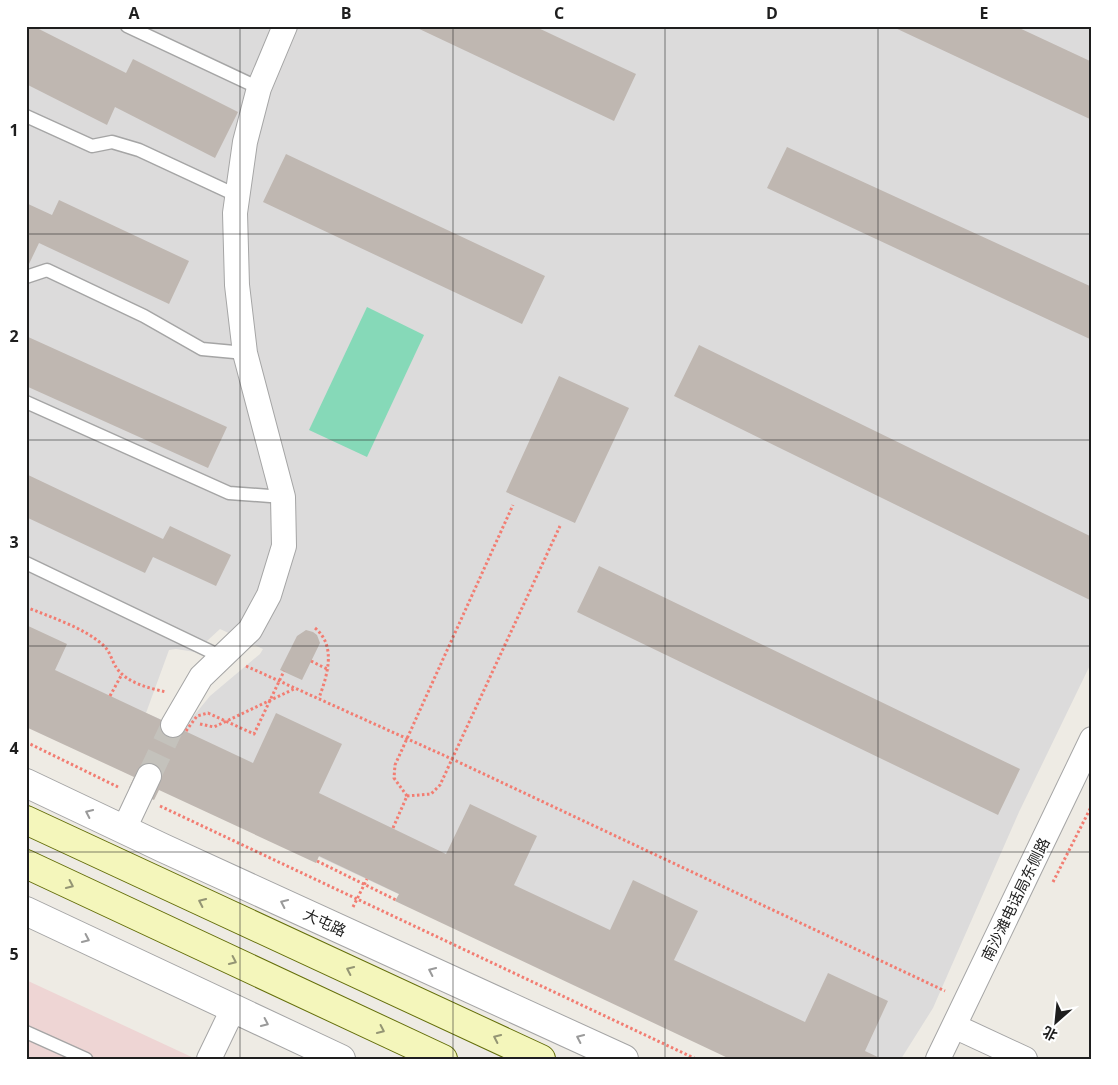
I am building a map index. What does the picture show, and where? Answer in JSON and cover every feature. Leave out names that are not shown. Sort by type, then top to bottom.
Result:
[{"type":"main road","points":[[26,820],[541,1059]]},
{"type":"main road","points":[[26,864],[443,1059]]},
{"type":"street","points":[[183,726],[200,677],[250,630],[269,595],[284,546],[283,498],[245,353],[237,285],[236,213],[245,142],[259,88],[285,26]]},
{"type":"street","name":"南沙滩电话局东侧路","points":[[938,1059],[1092,739]]},
{"type":"street","points":[[124,829],[149,776]]},
{"type":"street","name":"大屯路","points":[[26,783],[624,1059]]},
{"type":"street","points":[[26,911],[341,1059]]},
{"type":"street","points":[[209,1059],[234,1008]]},
{"type":"street","points":[[954,1026],[1025,1059]]},
{"type":"lane","points":[[127,26],[259,88]]},
{"type":"lane","points":[[26,116],[92,146],[112,142],[139,150],[238,196]]},
{"type":"lane","points":[[26,277],[47,270],[144,316],[202,349],[245,353]]},
{"type":"lane","points":[[26,402],[229,493],[283,498]]},
{"type":"lane","points":[[26,563],[222,657]]},
{"type":"lane","points":[[26,1032],[86,1059]]},
{"type":"path","points":[[407,796],[394,778],[395,764],[512,505]]},
{"type":"path","points":[[407,796],[431,794],[440,785],[560,526]]},
{"type":"path","points":[[26,607],[83,632],[106,647],[116,667],[122,674],[138,683],[169,692]]},
{"type":"path","points":[[315,628],[319,631],[326,644],[329,670],[319,698]]},
{"type":"path","points":[[222,657],[319,698],[452,759],[966,1001]]},
{"type":"path","points":[[311,661],[329,670]]},
{"type":"path","points":[[183,726],[196,716],[208,713],[254,734],[284,672]]},
{"type":"path","points":[[110,696],[122,674]]},
{"type":"path","points":[[183,726],[214,727],[296,688]]},
{"type":"path","points":[[26,742],[123,789]]},
{"type":"path","points":[[392,828],[407,796]]},
{"type":"path","points":[[158,806],[696,1059]]},
{"type":"path","points":[[317,861],[396,900]]},
{"type":"path","points":[[350,914],[366,879]]},
{"type":"shaded area","points":[[26,26],[1092,26],[1092,661],[1019,812],[933,1008],[901,1059],[749,1059],[26,719]],"holes":[[[220,629],[263,649],[260,654],[210,696],[183,729],[146,713],[169,650],[176,649],[195,652]]]},
{"type":"shaded area","points":[[26,980],[196,1059],[26,1059]]},
{"type":"green space","points":[[367,307],[424,335],[367,457],[309,430]]},
{"type":"building","points":[[26,26],[33,26],[126,73],[133,59],[238,112],[215,158],[115,107],[107,125],[26,84]]},
{"type":"building","points":[[413,26],[534,26],[636,74],[614,121]]},
{"type":"building","points":[[891,26],[1015,26],[1090,61],[1092,63],[1092,120]]},
{"type":"building","points":[[787,147],[1092,287],[1092,340],[767,188]]},
{"type":"building","points":[[286,154],[545,276],[522,324],[263,202]]},
{"type":"building","points":[[59,200],[189,261],[169,304],[39,243],[29,264],[26,262],[26,203],[52,215]]},
{"type":"building","points":[[26,336],[227,427],[208,468],[26,386]]},
{"type":"building","points":[[699,345],[1092,537],[1092,601],[674,396]]},
{"type":"building","points":[[559,376],[629,408],[575,523],[506,492]]},
{"type":"building","points":[[26,474],[163,539],[170,526],[231,555],[216,586],[153,557],[145,573],[26,517]]},
{"type":"building","points":[[599,566],[1020,769],[998,815],[577,612]]},
{"type":"building","points":[[26,625],[67,644],[55,670],[253,763],[276,713],[342,744],[319,793],[446,854],[470,804],[537,836],[514,885],[610,930],[633,880],[698,911],[674,960],[805,1022],[828,973],[888,1001],[865,1051],[882,1059],[730,1059],[395,901],[399,894],[319,856],[316,863],[159,790],[154,800],[129,788],[134,777],[26,727]]},
{"type":"building","points":[[306,630],[317,635],[320,643],[302,680],[280,670],[297,636]]},
{"type":"tunnel","points":[[149,776],[173,725]]}]
